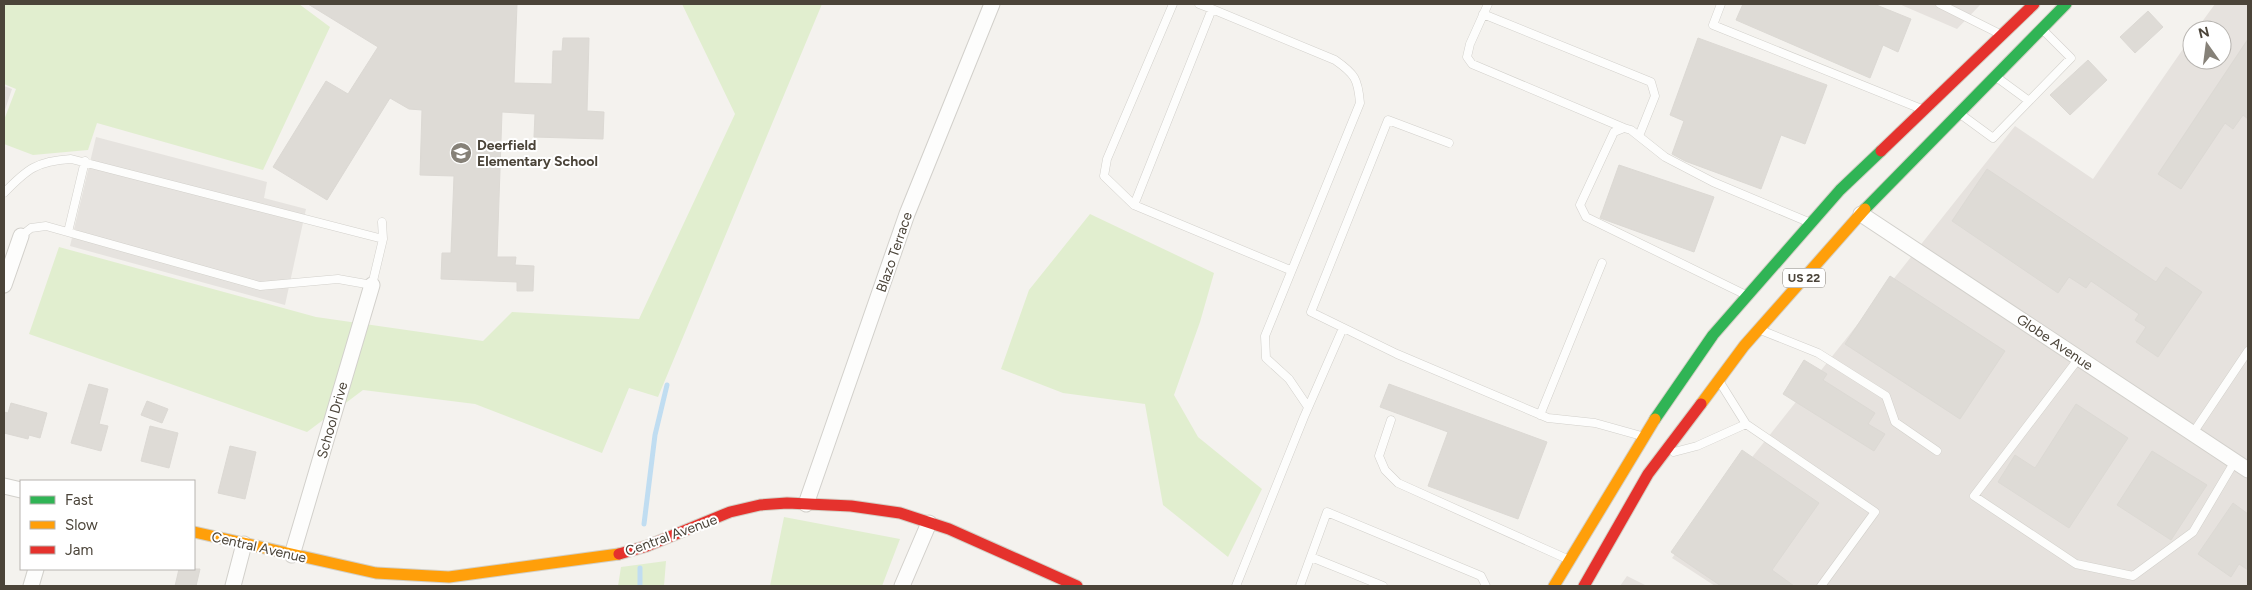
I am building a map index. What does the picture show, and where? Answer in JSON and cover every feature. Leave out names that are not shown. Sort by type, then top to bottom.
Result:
[{"type":"main road","name":"US 22","points":[[1554,586],[1642,436],[1713,335],[1840,190],[2034,4]]},
{"type":"main road","name":"US 22","points":[[1588,585],[1648,474],[1759,330],[1861,214],[2066,4]]},
{"type":"main road","name":"Central Avenue","points":[[195,532],[390,577],[449,577],[611,556],[647,546],[730,512],[760,505],[806,504],[860,507],[900,513],[949,529],[1077,586]]},
{"type":"street","name":"Blazo Terrace","points":[[806,504],[906,214],[992,4]]},
{"type":"street","name":"Globe Avenue","points":[[1861,214],[2248,470]]},
{"type":"street","points":[[4,285],[21,236]]},
{"type":"street","name":"School Drive","points":[[292,555],[372,285]]},
{"type":"street","points":[[4,486],[20,490]]},
{"type":"street","points":[[902,586],[929,523]]},
{"type":"street","points":[[233,586],[244,544]]},
{"type":"street","points":[[31,586],[36,570]]},
{"type":"lane","points":[[1173,4],[1107,159],[1104,176],[1134,205],[1290,270]]},
{"type":"lane","points":[[1199,4],[1335,60],[1351,72],[1359,85],[1360,103],[1290,270],[1265,336],[1266,358],[1289,379],[1308,408]]},
{"type":"lane","points":[[1488,4],[1466,57],[1472,64],[1624,128],[1639,136],[1666,157],[1713,182],[1812,223]]},
{"type":"lane","points":[[1721,4],[1713,25],[1923,110]]},
{"type":"lane","points":[[1940,4],[2001,35]]},
{"type":"lane","points":[[1134,205],[1212,9]]},
{"type":"lane","points":[[1483,14],[1651,82],[1655,96],[1639,136]]},
{"type":"lane","points":[[1959,114],[1994,138],[2072,58],[2042,29]]},
{"type":"lane","points":[[1995,76],[2029,101]]},
{"type":"lane","points":[[1449,143],[1388,120],[1311,312],[1397,354],[1548,418],[1594,423],[1642,436]]},
{"type":"lane","points":[[1624,128],[1614,132],[1580,205],[1586,218],[1748,296]]},
{"type":"lane","points":[[4,193],[24,172],[35,165],[50,160],[71,159],[85,161],[383,239]]},
{"type":"lane","points":[[68,232],[85,161]]},
{"type":"lane","points":[[21,236],[24,232],[38,226],[68,232],[260,286],[338,279],[372,285],[383,239],[382,222]]},
{"type":"lane","points":[[1540,415],[1602,263]]},
{"type":"lane","points":[[1236,586],[1308,408],[1343,328]]},
{"type":"lane","points":[[1759,330],[1818,353],[1886,396],[1895,422],[1937,451]]},
{"type":"lane","points":[[2193,434],[2248,351]]},
{"type":"lane","points":[[2079,358],[1974,496],[2076,564],[2132,576],[2193,532],[2235,462]]},
{"type":"lane","points":[[1719,380],[1746,424],[1875,512],[1821,586]]},
{"type":"lane","points":[[1391,420],[1379,456],[1386,470],[1398,483],[1569,560]]},
{"type":"lane","points":[[1662,455],[1697,446],[1746,424]]},
{"type":"lane","points":[[1300,586],[1327,512],[1481,576],[1486,586]]},
{"type":"lane","points":[[1311,557],[1383,586]]},
{"type":"shaded area","points":[[1899,4],[1981,4],[1957,29]]},
{"type":"shaded area","points":[[2215,4],[2248,4],[2248,586],[1715,586],[1672,558],[2015,126],[2093,179],[2182,50],[2182,70],[2232,70],[2232,20],[2203,20]]},
{"type":"shaded area","points":[[4,86],[12,89],[4,113]]},
{"type":"shaded area","points":[[96,137],[267,182],[264,198],[306,209],[285,305],[70,246]]},
{"type":"shaded area","points":[[1627,576],[1647,586],[1620,586]]},
{"type":"green space","points":[[4,4],[299,4],[330,27],[263,170],[97,123],[88,150],[33,155],[4,144],[4,120],[16,89],[4,84]]},
{"type":"green space","points":[[682,4],[822,4],[658,397],[629,388],[602,453],[475,404],[363,390],[307,432],[29,334],[59,247],[316,317],[483,341],[512,312],[639,319],[735,114]]},
{"type":"green space","points":[[1090,214],[1214,273],[1200,322],[1174,395],[1198,437],[1262,489],[1228,557],[1163,505],[1145,404],[1063,393],[1001,369],[1029,290]]},
{"type":"green space","points":[[784,517],[900,539],[882,586],[770,586]]},
{"type":"green space","points":[[666,561],[664,586],[618,586],[621,567]]},
{"type":"building","name":"Deerfield Elementary School","points":[[308,4],[517,4],[514,83],[552,84],[553,51],[562,51],[563,38],[589,38],[587,111],[604,112],[603,139],[534,137],[535,114],[502,112],[497,257],[516,257],[515,265],[534,266],[533,291],[517,291],[517,282],[441,279],[442,253],[451,253],[454,176],[420,175],[422,110],[409,109],[390,98],[327,200],[273,167],[326,81],[348,94],[378,47]]},
{"type":"building","points":[[1743,4],[1874,4],[1911,19],[1898,52],[1883,45],[1870,78],[1736,20]]},
{"type":"building","points":[[2148,11],[2163,27],[2135,53],[2120,37]]},
{"type":"building","points":[[1698,38],[1827,85],[1805,144],[1781,135],[1761,189],[1685,161],[1672,154],[1684,121],[1670,115]]},
{"type":"building","points":[[2248,39],[2248,119],[2243,115],[2233,129],[2225,123],[2181,189],[2158,174],[2227,70],[2232,70],[2232,63]]},
{"type":"building","points":[[2088,60],[2107,80],[2070,115],[2050,95]]},
{"type":"building","points":[[1619,165],[1714,197],[1694,252],[1600,218]]},
{"type":"building","points":[[1987,169],[2156,282],[2166,267],[2202,292],[2158,357],[2136,342],[2146,327],[2135,320],[2139,314],[2091,281],[2086,288],[2069,277],[2058,293],[1952,221]]},
{"type":"building","points":[[1890,276],[2005,351],[1960,419],[1845,344]]},
{"type":"building","points":[[1804,360],[1827,374],[1823,380],[1875,413],[1868,424],[1885,434],[1874,451],[1783,394]]},
{"type":"building","points":[[89,384],[108,389],[99,424],[108,426],[101,451],[71,443]]},
{"type":"building","points":[[1389,384],[1547,442],[1518,519],[1428,486],[1448,432],[1380,407]]},
{"type":"building","points":[[147,401],[168,409],[162,423],[141,415]]},
{"type":"building","points":[[11,403],[47,413],[40,438],[29,435],[28,439],[4,433],[4,412],[8,413]]},
{"type":"building","points":[[2076,404],[2128,438],[2069,528],[1998,482],[2015,455],[2035,468]]},
{"type":"building","points":[[150,426],[178,433],[169,468],[141,461]]},
{"type":"building","points":[[230,446],[256,452],[245,499],[218,493]]},
{"type":"building","points":[[1742,450],[1819,503],[1772,570],[1794,586],[1721,586],[1671,552]]},
{"type":"building","points":[[2152,451],[2207,485],[2171,540],[2117,505]]},
{"type":"building","points":[[2233,503],[2248,514],[2248,570],[2239,564],[2231,577],[2198,554]]},
{"type":"building","points":[[200,569],[196,586],[175,586],[179,570]]},
{"type":"waterway","points":[[644,524],[655,435],[667,385]]},
{"type":"waterway","points":[[640,568],[640,586]]},
{"type":"traffic: fast","points":[[1865,209],[2066,4]]},
{"type":"traffic: fast","points":[[1655,419],[1713,335],[1840,190],[1881,151]]},
{"type":"traffic: slow","points":[[1701,404],[1744,346],[1865,209]]},
{"type":"traffic: slow","points":[[1554,586],[1655,419]]},
{"type":"traffic: slow","points":[[195,532],[376,573],[449,577],[619,554]]},
{"type":"traffic: jam","points":[[1881,151],[2034,4]]},
{"type":"traffic: jam","points":[[1584,586],[1648,474],[1701,404]]},
{"type":"traffic: jam","points":[[619,554],[647,546],[730,512],[760,505],[787,503],[851,506],[900,513],[949,529],[1077,586]]},
{"type":"place","name":"Deerfield Elementary School","points":[[461,153]]}]
